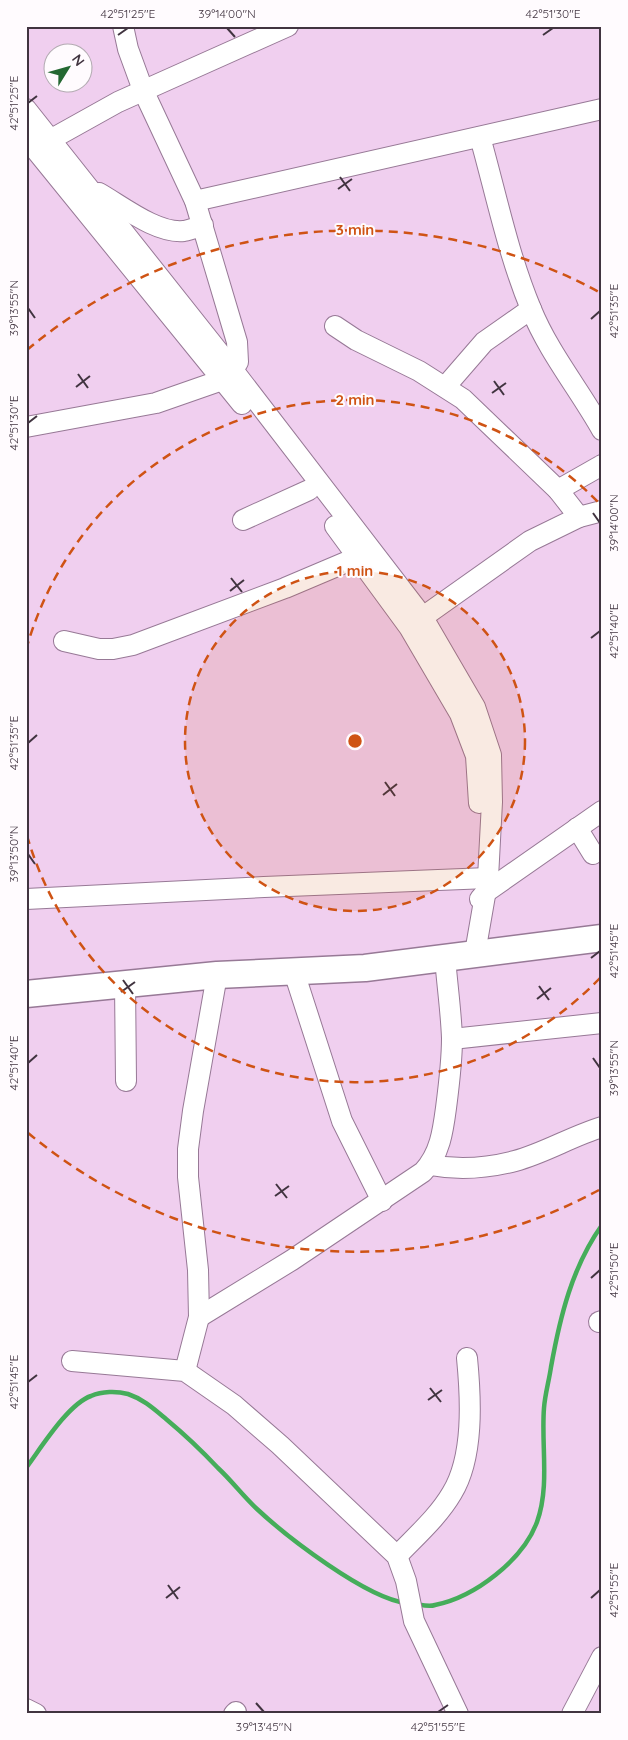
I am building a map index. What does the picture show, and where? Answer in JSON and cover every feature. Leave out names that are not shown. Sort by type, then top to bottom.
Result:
[{"type":"main road","points":[[26,994],[217,975],[365,968],[602,938]]},
{"type":"street","points":[[26,427],[156,403],[227,375],[238,362],[237,342],[230,314],[195,201],[143,90],[128,49],[123,26]]},
{"type":"street","points":[[37,142],[143,90],[288,26]]},
{"type":"street","points":[[195,201],[602,108]]},
{"type":"street","points":[[26,109],[37,142],[227,375],[416,622],[475,707],[491,755],[492,802],[475,953]]},
{"type":"street","points":[[480,136],[519,276],[531,309],[559,364],[589,407],[602,430]]},
{"type":"street","points":[[37,142],[89,187],[146,220],[162,228],[184,231],[203,225]]},
{"type":"street","points":[[89,187],[193,332]]},
{"type":"street","points":[[445,386],[484,342],[531,309]]},
{"type":"street","points":[[193,332],[214,319],[230,314]]},
{"type":"street","points":[[335,326],[356,340],[419,371],[463,399],[558,490],[579,517]]},
{"type":"street","points":[[227,375],[309,490],[365,554]]},
{"type":"street","points":[[558,490],[602,465]]},
{"type":"street","points":[[243,520],[309,490]]},
{"type":"street","points":[[416,622],[530,541],[579,517],[602,511]]},
{"type":"street","points":[[64,641],[99,649],[113,649],[133,645],[285,588],[365,554]]},
{"type":"street","points":[[26,899],[482,888],[602,811]]},
{"type":"street","points":[[577,828],[593,854]]},
{"type":"street","points":[[199,1317],[292,1260],[382,1201],[430,1165],[442,1136],[452,1039],[445,957]]},
{"type":"street","points":[[294,972],[342,1121],[382,1201]]},
{"type":"street","points":[[185,1371],[199,1317],[198,1270],[188,1177],[188,1149],[194,1101],[217,975]]},
{"type":"street","points":[[125,984],[126,1082]]},
{"type":"street","points":[[452,1039],[602,1022]]},
{"type":"street","points":[[430,1165],[447,1168],[474,1167],[515,1161],[582,1133],[602,1127]]},
{"type":"street","points":[[397,1556],[435,1516],[452,1494],[459,1481],[466,1449],[470,1408],[467,1358]]},
{"type":"street","points":[[72,1361],[185,1371],[234,1405],[280,1444],[397,1556],[406,1581],[414,1621],[458,1714]]},
{"type":"street","points":[[572,1714],[602,1657]]},
{"type":"street","points":[[26,1709],[36,1714]]},
{"type":"waterway","points":[[416,1604],[430,1606],[450,1601],[466,1594],[496,1575],[521,1550],[537,1522],[541,1508],[544,1480],[544,1408],[563,1311],[575,1275],[602,1225]]},
{"type":"waterway","points":[[26,1468],[64,1417],[82,1401],[95,1394],[105,1392],[128,1394],[148,1405],[173,1425],[206,1455],[257,1509],[287,1535],[349,1578],[389,1599],[406,1603]]}]
